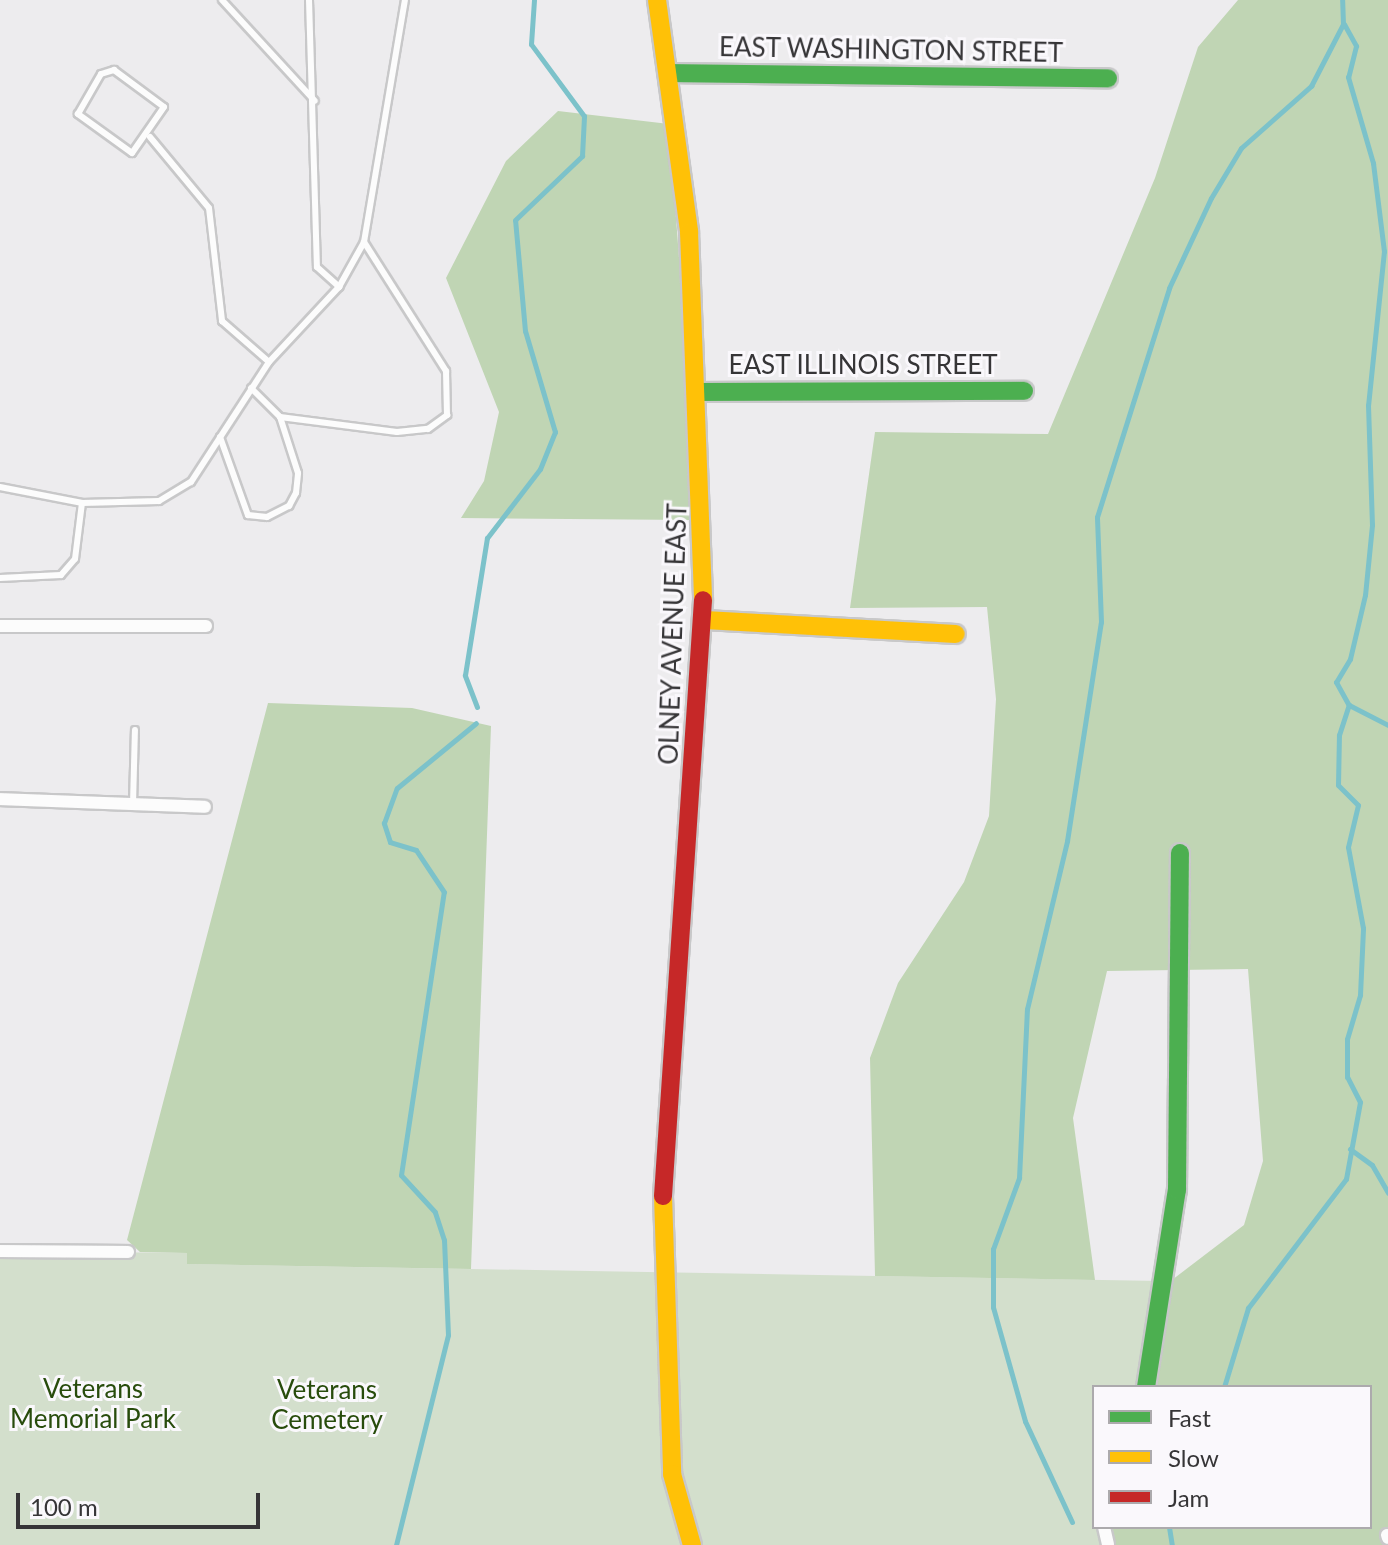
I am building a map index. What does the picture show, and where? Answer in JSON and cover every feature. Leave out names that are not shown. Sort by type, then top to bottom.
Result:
[{"type":"main road","name":"OLNEY AVENUE EAST","points":[[657,0],[673,73],[702,392],[705,620],[665,1088],[661,1272],[672,1474],[692,1545]]},
{"type":"main road","name":"EAST WASHINGTON STREET","points":[[673,73],[1108,78]]},
{"type":"main road","name":"EAST ILLINOIS STREET","points":[[702,392],[1024,391]]},
{"type":"main road","points":[[705,620],[956,634]]},
{"type":"main road","points":[[1146,1385],[1177,1190],[1180,853]]},
{"type":"street","points":[[0,626],[206,626]]},
{"type":"street","points":[[0,799],[205,807]]},
{"type":"street","points":[[0,1251],[128,1252]]},
{"type":"lane","points":[[222,0],[315,101]]},
{"type":"lane","points":[[309,0],[315,101],[317,267],[339,287]]},
{"type":"lane","points":[[0,487],[82,503],[159,501],[191,482],[269,362],[339,287],[364,242],[405,0]]},
{"type":"lane","points":[[114,70],[162,104],[150,137],[126,153],[81,118],[79,107],[101,74],[114,70]]},
{"type":"lane","points":[[150,137],[209,208],[222,321],[269,362]]},
{"type":"lane","points":[[280,417],[397,432],[428,429],[447,415],[452,394],[446,371],[364,242]]},
{"type":"lane","points":[[220,436],[248,515],[267,517],[289,506],[296,493],[298,473],[280,417],[251,388]]},
{"type":"lane","points":[[0,578],[61,575],[75,559],[82,503]]},
{"type":"lane","points":[[133,804],[135,730]]},
{"type":"green space","points":[[1238,0],[1388,0],[1388,1545],[1115,1545],[1111,1529],[1372,1529],[1372,1385],[1151,1385],[1168,1283],[1244,1225],[1263,1161],[1248,969],[1107,971],[1073,1118],[1095,1280],[875,1276],[870,1058],[898,983],[964,882],[989,816],[996,699],[987,607],[850,608],[875,432],[1048,434],[1155,178],[1198,47]]},
{"type":"green space","points":[[558,111],[669,124],[689,391],[690,520],[461,518],[484,481],[499,412],[446,278],[506,161]]},
{"type":"green space","points":[[268,703],[412,708],[491,726],[471,1269],[187,1264],[187,1253],[140,1252],[127,1240]]},
{"type":"green space","name":"Veterans Cemetery","points":[[0,1251],[187,1253],[188,1264],[1160,1281],[1146,1385],[1092,1385],[1092,1529],[1104,1529],[1108,1545],[0,1545]]},
{"type":"waterway","points":[[477,707],[465,675],[487,538],[540,469],[555,432],[525,331],[515,220],[582,156],[584,116],[531,44],[534,0]]},
{"type":"waterway","points":[[1072,1522],[1025,1421],[993,1307],[993,1249],[1019,1178],[1027,1009],[1067,841],[1101,622],[1097,517],[1169,288],[1211,198],[1241,148],[1311,86],[1343,24],[1342,0]]},
{"type":"waterway","points":[[1344,24],[1356,46],[1348,77],[1373,163],[1384,251],[1368,405],[1372,525],[1365,595],[1350,659],[1336,682],[1349,705],[1388,725]]},
{"type":"waterway","points":[[1225,1385],[1248,1308],[1346,1179],[1360,1102],[1347,1077],[1347,1039],[1360,995],[1363,928],[1348,847],[1358,805],[1338,785],[1339,735],[1349,705]]},
{"type":"waterway","points":[[396,1545],[448,1335],[444,1240],[435,1212],[401,1175],[444,892],[416,850],[390,842],[384,823],[397,788],[476,723]]},
{"type":"waterway","points":[[1350,1149],[1372,1165],[1388,1193]]},
{"type":"waterway","points":[[1169,1529],[1172,1545]]},
{"type":"traffic: fast","points":[[673,73],[1108,78]]},
{"type":"traffic: fast","points":[[702,392],[1024,391]]},
{"type":"traffic: fast","points":[[1146,1385],[1177,1190],[1180,853]]},
{"type":"traffic: slow","points":[[657,0],[689,232],[703,600]]},
{"type":"traffic: slow","points":[[705,620],[956,634]]},
{"type":"traffic: slow","points":[[663,1196],[672,1474],[692,1545]]},
{"type":"traffic: jam","points":[[663,1196],[703,600]]},
{"type":"park label","name":"Veterans Memorial Park","points":[[93,1404]]}]
